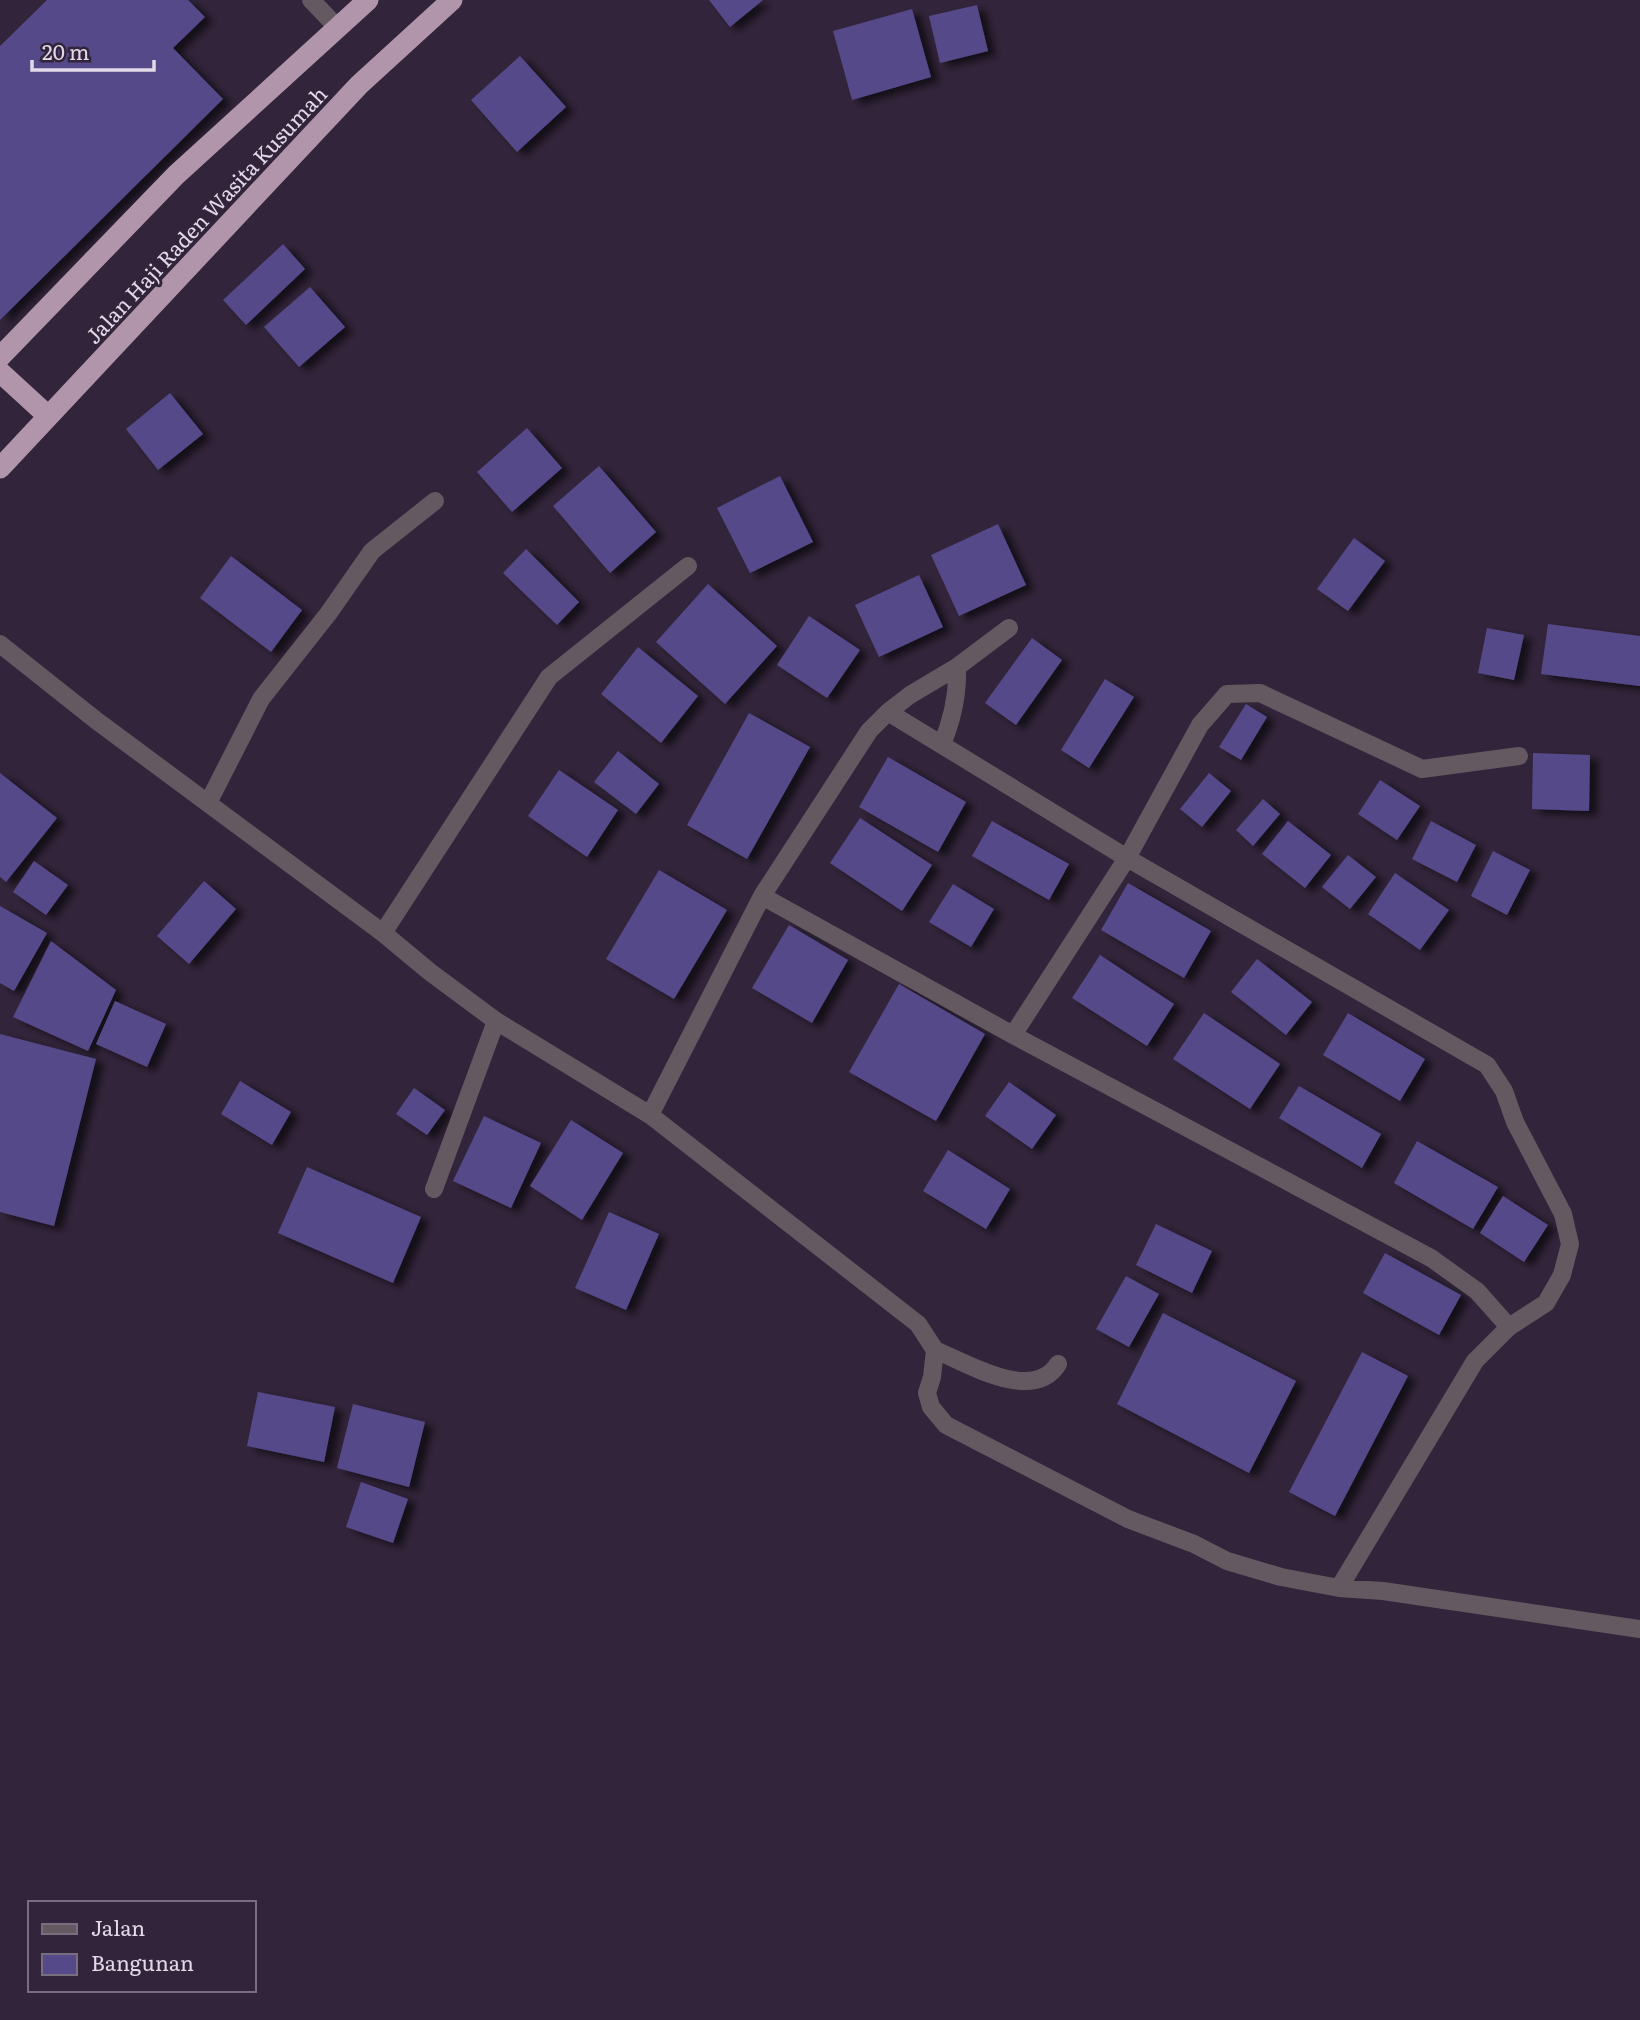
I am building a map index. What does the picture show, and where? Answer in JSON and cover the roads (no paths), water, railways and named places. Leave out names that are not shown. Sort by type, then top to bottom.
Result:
[{"type":"highway","name":"Jalan Haji Raden Wasita Kusumah","points":[[0,356],[176,175],[368,0]]},
{"type":"highway","name":"Jalan Haji Raden Wasita Kusumah","points":[[0,468],[359,85],[452,0]]},
{"type":"highway","points":[[0,372],[48,416]]},
{"type":"street","points":[[310,0],[338,28]]},
{"type":"street","points":[[208,803],[261,699],[328,614],[372,551],[435,501]]},
{"type":"street","points":[[383,933],[549,677],[688,566]]},
{"type":"street","points":[[650,1115],[762,896],[869,731],[910,695],[957,667],[1009,628]]},
{"type":"street","points":[[0,644],[97,721],[383,933],[496,1021],[650,1115],[918,1324],[935,1350],[1007,1379],[1023,1382],[1051,1375],[1058,1364]]},
{"type":"street","points":[[942,744],[950,726],[958,693],[957,667]]},
{"type":"street","points":[[1013,1035],[1127,858],[1200,725],[1227,694],[1260,693],[1422,769],[1519,756]]},
{"type":"street","points":[[888,712],[1127,858],[1487,1065],[1504,1091],[1515,1122],[1563,1214],[1570,1244],[1562,1275],[1546,1303],[1509,1327],[1475,1361],[1339,1588]]},
{"type":"street","points":[[762,896],[1013,1035],[1431,1258],[1477,1290],[1509,1327]]},
{"type":"street","points":[[434,1189],[496,1021]]},
{"type":"street","points":[[935,1350],[927,1393],[931,1407],[946,1424],[1128,1519],[1194,1544],[1227,1561],[1282,1577],[1339,1588],[1383,1591],[1640,1629]]}]
